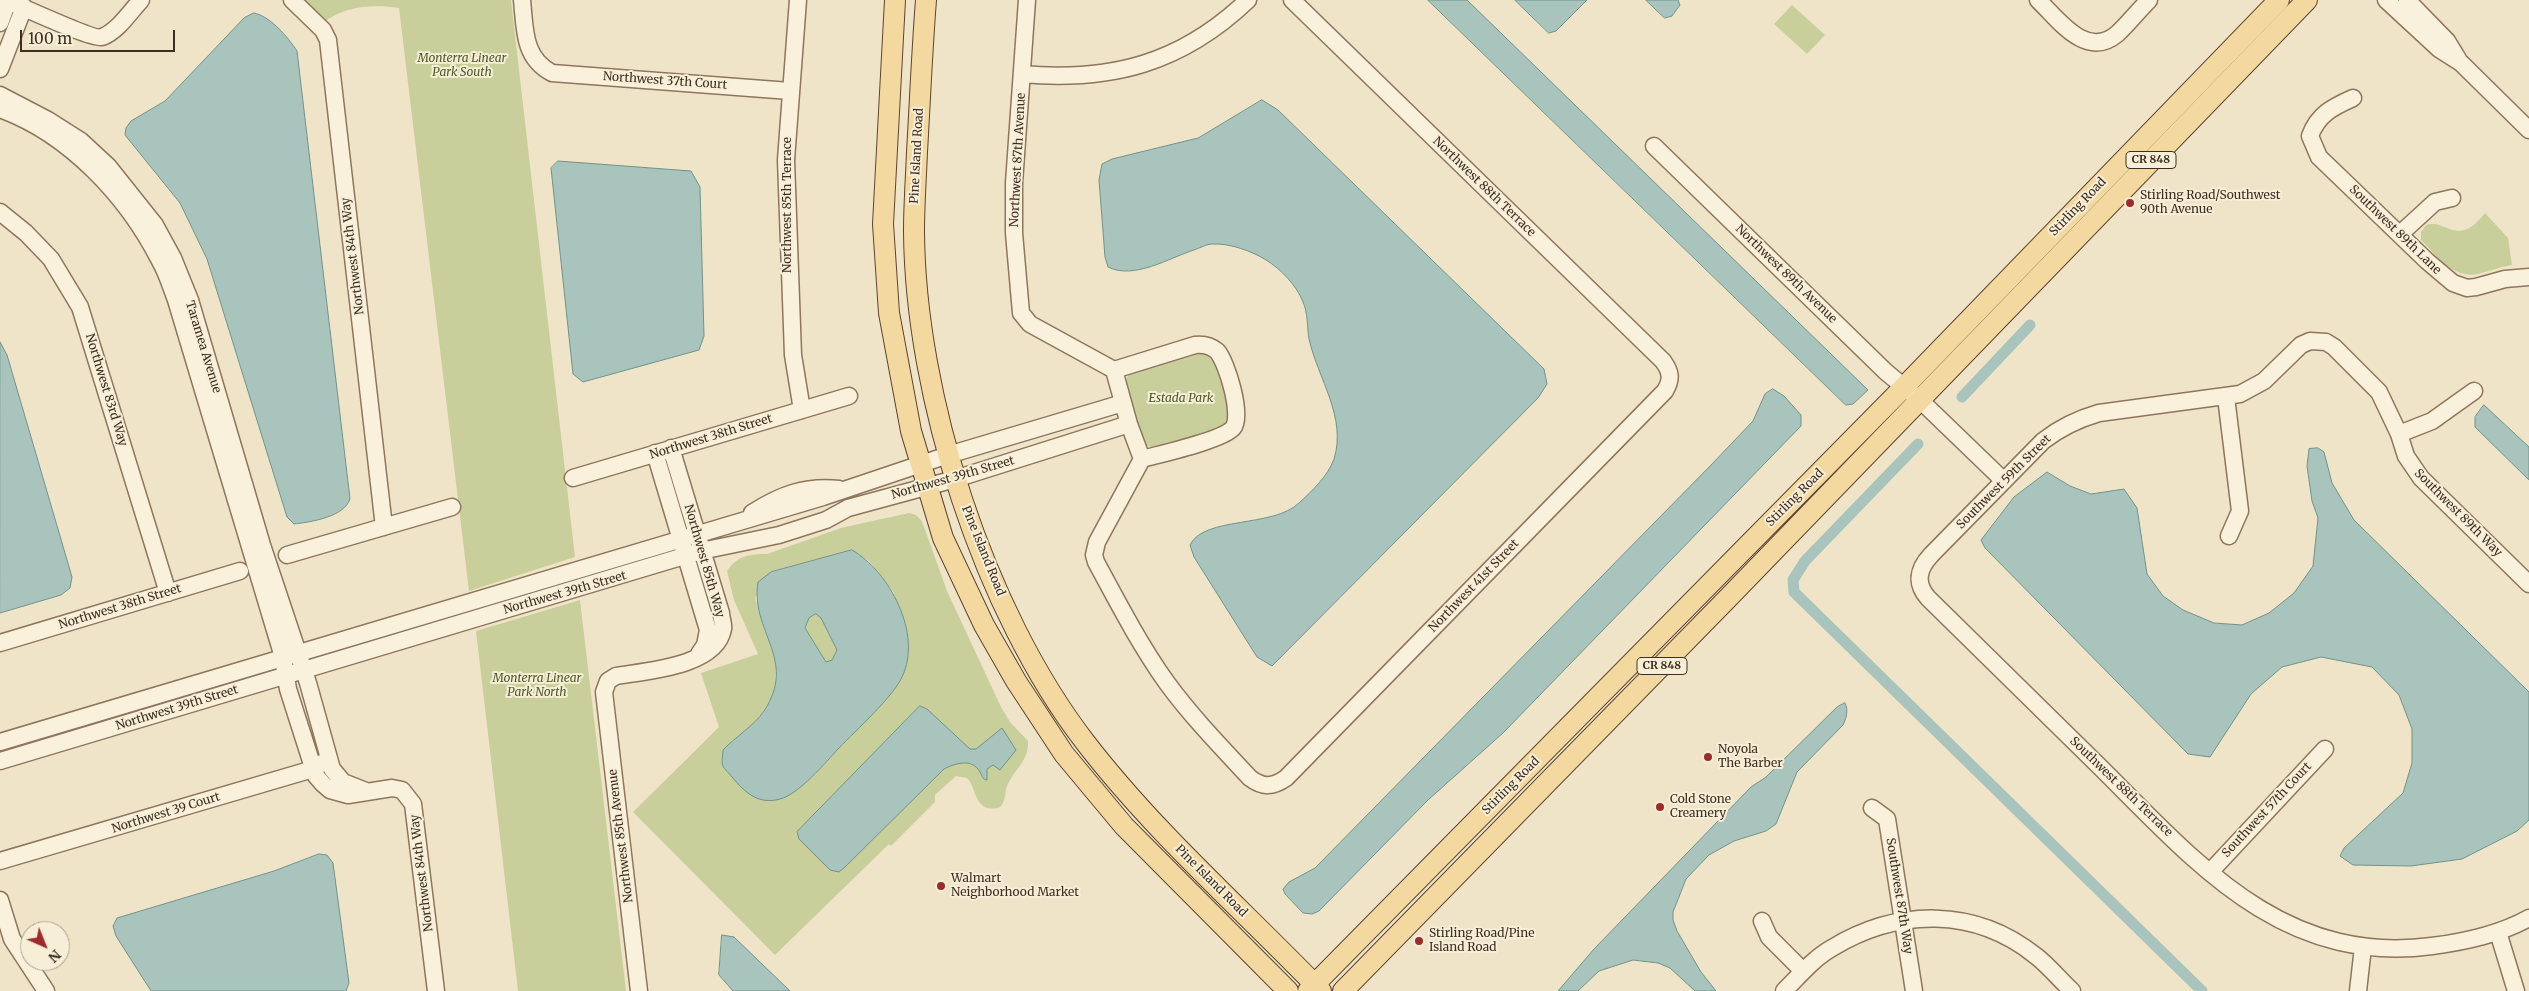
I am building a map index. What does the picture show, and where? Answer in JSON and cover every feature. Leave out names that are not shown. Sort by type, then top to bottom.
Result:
[{"type":"main road","name":"Pine Island Road","points":[[895,0],[883,224],[889,313],[908,414],[920,464],[943,538],[974,608],[1016,681],[1064,754],[1124,826],[1288,991]]},
{"type":"main road","name":"Pine Island Road","points":[[926,0],[914,231],[922,322],[929,371],[948,454],[974,531],[1012,623],[1038,670],[1083,740],[1158,828],[1314,989]]},
{"type":"main road","name":"Stirling Road","points":[[1342,991],[1920,400],[2030,270],[2279,0]]},
{"type":"main road","name":"Stirling Road","points":[[1314,989],[1590,705],[1904,387],[2030,270],[2306,0]]},
{"type":"main road","points":[[1590,705],[1608,721]]},
{"type":"street","points":[[0,23],[7,1],[87,35],[101,38],[110,32],[141,0]]},
{"type":"street","name":"Northwest 84th Way","points":[[292,0],[323,30],[328,40],[384,527]]},
{"type":"street","name":"Northwest 37th Court","points":[[522,0],[527,46],[532,58],[541,68],[552,73],[790,91]]},
{"type":"street","name":"Northwest 85th Terrace","points":[[798,0],[786,160],[788,263],[793,355],[802,410]]},
{"type":"street","name":"Northwest 87th Avenue","points":[[1027,0],[1014,183],[1014,233],[1019,302],[1026,323],[1114,370]]},
{"type":"street","points":[[1022,74],[1059,77],[1088,76],[1127,69],[1153,61],[1209,33],[1248,0]]},
{"type":"street","name":"Northwest 88th Terrace","points":[[1292,0],[1663,361],[1676,377]]},
{"type":"street","points":[[2038,0],[2075,36],[2083,41],[2096,42],[2106,40],[2116,34],[2149,0]]},
{"type":"street","points":[[2386,0],[2439,49],[2461,63],[2529,130]]},
{"type":"street","points":[[2407,0],[2447,41],[2461,63]]},
{"type":"street","points":[[0,69],[24,7]]},
{"type":"street","name":"Taramea Avenue","points":[[0,95],[48,120],[82,141],[108,166],[132,194],[155,225],[168,250],[190,300],[289,654],[286,675],[288,689],[313,769]]},
{"type":"street","name":"Southwest 89th Lane","points":[[2353,98],[2330,108],[2316,123],[2310,136],[2319,156],[2446,279],[2460,286],[2476,287],[2505,278],[2529,277]]},
{"type":"street","name":"Taramea Avenue","points":[[0,109],[23,119],[63,144],[89,166],[119,198],[142,230],[161,262],[176,300],[289,654],[303,670],[332,769],[343,782],[357,789],[371,792]]},
{"type":"street","name":"Northwest 89th Avenue","points":[[1654,146],[1886,372],[1920,400],[2004,481]]},
{"type":"street","points":[[2400,234],[2435,202],[2452,198]]},
{"type":"street","name":"Northwest 83rd Way","points":[[0,212],[26,233],[51,259],[80,308],[168,593]]},
{"type":"street","name":"Southwest 89th Way","points":[[2226,397],[2253,389],[2264,381],[2301,345],[2310,341],[2326,342],[2334,347],[2379,392],[2399,434],[2406,456],[2420,478],[2529,584]]},
{"type":"street","points":[[1213,343],[1222,359],[1237,409],[1239,427],[1219,437],[1142,459],[1129,424],[1114,370],[1195,345],[1213,343]]},
{"type":"street","name":"Northwest 41st Street","points":[[1142,459],[1096,542],[1094,555],[1096,562],[1137,636],[1167,683],[1204,730],[1250,778],[1269,791],[1286,778],[1665,391],[1676,377]]},
{"type":"street","points":[[2399,434],[2432,421],[2474,391]]},
{"type":"street","name":"Northwest 38th Street","points":[[573,478],[849,396]]},
{"type":"street","points":[[2226,397],[2240,511],[2229,536]]},
{"type":"street","name":"Southwest 59th Street","points":[[1919,575],[1927,559],[2043,441],[2056,431],[2083,417],[2120,410],[2226,397]]},
{"type":"street","name":"Northwest 39th Street","points":[[0,742],[289,654],[689,537],[847,489],[948,454],[1123,403]]},
{"type":"street","name":"Northwest 39th Street","points":[[0,761],[694,554],[779,535],[826,520],[848,508],[955,479],[1129,424]]},
{"type":"street","name":"Northwest 85th Way","points":[[608,682],[616,676],[682,664],[695,658],[705,645],[708,630],[694,554],[663,451]]},
{"type":"street","points":[[287,555],[452,507]]},
{"type":"street","name":"Northwest 38th Street","points":[[0,643],[240,570]]},
{"type":"street","name":"Southwest 88th Terrace","points":[[1919,575],[1921,586],[1928,598],[2210,872],[2252,906],[2274,918],[2314,934],[2363,946],[2424,947],[2498,932],[2529,918]]},
{"type":"street","name":"Northwest 85th Avenue","points":[[608,682],[604,692],[639,991]]},
{"type":"street","name":"Southwest 57th Court","points":[[2210,872],[2325,749]]},
{"type":"street","name":"Northwest 39 Court","points":[[0,862],[313,769],[329,758]]},
{"type":"street","points":[[313,769],[323,784],[338,793],[348,795],[371,792]]},
{"type":"street","name":"Northwest 84th Way","points":[[371,792],[392,788],[402,790],[413,804],[436,991]]},
{"type":"street","name":"Southwest 87th Way","points":[[1872,808],[1887,819],[1914,991]]},
{"type":"street","points":[[0,900],[12,938],[46,991]]},
{"type":"street","points":[[1784,991],[1803,971],[1831,948],[1865,931],[1903,920],[1941,918],[1961,919],[1996,932],[2036,956],[2072,991]]},
{"type":"street","points":[[1762,920],[1770,937],[1803,971]]},
{"type":"street","points":[[2498,932],[2516,991]]},
{"type":"street","points":[[2358,991],[2363,946]]},
{"type":"green space","name":"Monterra Linear Park South","points":[[301,0],[511,0],[575,557],[469,591],[399,8],[369,6],[350,9],[324,22]]},
{"type":"green space","points":[[1792,5],[1825,35],[1807,54],[1774,24]]},
{"type":"green space","points":[[2485,213],[2508,238],[2512,265],[2478,274],[2469,275],[2461,273],[2446,265],[2421,240],[2421,232],[2426,225],[2440,225],[2460,231],[2475,224]]},
{"type":"green space","name":"Estada Park","points":[[1199,350],[1214,357],[1232,411],[1225,428],[1155,449],[1146,445],[1142,440],[1125,384],[1128,375]]},
{"type":"green space","points":[[909,513],[916,515],[922,521],[947,591],[1001,707],[1010,722],[1028,741],[1028,749],[1023,761],[1009,782],[1004,801],[1000,807],[992,809],[985,807],[979,801],[970,781],[967,778],[956,776],[935,795],[935,802],[891,846],[889,844],[775,955],[633,812],[719,727],[701,673],[758,654],[734,600],[727,571],[735,562],[744,557],[767,554],[841,528]],"holes":[[[852,550],[869,561],[894,593],[902,677],[883,702],[810,779],[731,741],[749,729],[763,712],[775,691],[776,661],[755,598],[771,572]]]},
{"type":"green space","name":"Monterra Linear Park North","points":[[580,600],[626,991],[518,991],[476,631]]},
{"type":"green space","points":[[816,614],[821,617],[837,650],[832,660],[826,662],[805,628],[809,618]]},
{"type":"water","points":[[1428,0],[1467,0],[1868,390],[1853,404],[1846,405]]},
{"type":"water","points":[[1515,0],[1587,0],[1556,31],[1549,33]]},
{"type":"water","points":[[1646,0],[1678,0],[1680,5],[1672,16],[1665,18]]},
{"type":"water","points":[[254,13],[272,23],[284,34],[297,51],[350,499],[341,510],[326,518],[294,524],[287,517],[207,259],[180,203],[125,135],[126,128],[131,121],[165,101],[244,18]]},
{"type":"water","points":[[1262,100],[1278,110],[1544,369],[1547,384],[1538,398],[1272,666],[1257,657],[1194,557],[1190,545],[1198,536],[1209,530],[1257,520],[1287,511],[1299,503],[1324,477],[1334,459],[1337,428],[1330,398],[1309,339],[1305,306],[1293,284],[1277,268],[1254,254],[1233,246],[1212,244],[1151,266],[1129,271],[1108,267],[1105,257],[1099,180],[1102,164],[1112,159],[1198,138]]},
{"type":"water","points":[[558,161],[691,171],[700,187],[704,336],[699,350],[583,382],[573,374],[551,168]]},
{"type":"water","points":[[0,342],[7,355],[72,577],[70,588],[61,595],[0,613]]},
{"type":"water","points":[[1773,389],[1784,396],[1801,415],[1801,426],[1503,733],[1428,800],[1319,911],[1312,914],[1303,913],[1285,894],[1283,889],[1289,882],[1315,868],[1712,464],[1753,421],[1765,394]]},
{"type":"water","points":[[2484,405],[2529,447],[2529,480],[2475,427],[2475,417]]},
{"type":"water","points":[[2318,448],[2324,452],[2332,483],[2354,520],[2529,692],[2529,820],[2517,831],[2462,859],[2411,866],[2353,865],[2340,856],[2344,848],[2403,793],[2412,763],[2412,729],[2399,695],[2372,667],[2321,657],[2282,667],[2251,694],[2210,757],[2188,754],[1985,548],[1981,540],[2014,497],[2047,472],[2070,486],[2091,494],[2124,489],[2137,508],[2147,574],[2163,596],[2183,610],[2214,623],[2242,625],[2269,613],[2294,593],[2313,566],[2318,518],[2312,501],[2307,466],[2309,449]]},
{"type":"water","points":[[852,550],[866,560],[890,588],[899,605],[905,623],[908,642],[907,660],[902,677],[891,694],[803,785],[780,799],[765,800],[747,793],[725,769],[722,760],[723,750],[760,717],[773,693],[776,676],[775,661],[760,616],[757,600],[758,582],[771,572]],"holes":[[[816,614],[821,618],[837,650],[832,660],[826,662],[805,628],[809,618]]]},
{"type":"water","points":[[1845,703],[1847,711],[1843,725],[1797,772],[1776,824],[1766,831],[1734,841],[1709,855],[1686,879],[1673,912],[1673,920],[1677,931],[1701,972],[1716,991],[1695,991],[1670,968],[1658,963],[1633,960],[1599,971],[1578,991],[1558,991],[1594,949],[1751,787],[1766,777],[1837,707]]},
{"type":"water","points":[[920,706],[927,709],[970,749],[976,749],[1002,728],[1016,750],[1000,770],[993,765],[987,769],[987,780],[983,778],[977,768],[968,763],[944,769],[844,868],[839,872],[830,870],[799,839],[797,832]]},
{"type":"water","points":[[319,854],[327,855],[333,863],[349,983],[346,991],[151,991],[116,936],[113,926],[117,918],[274,871]]},
{"type":"water","points":[[722,935],[734,937],[790,991],[733,991],[719,975]]},
{"type":"waterway","points":[[1962,397],[2030,325]]},
{"type":"waterway","points":[[1918,444],[1805,561],[1793,580],[1794,592],[2202,991]]},
{"type":"place","name":"Stirling Road/Southwest 90th Avenue","points":[[2130,203]]},
{"type":"place","name":"Noyola The Barber","points":[[1708,757]]},
{"type":"place","name":"Cold Stone Creamery","points":[[1660,807]]},
{"type":"place","name":"Walmart Neighborhood Market","points":[[941,886]]},
{"type":"place","name":"Stirling Road/Pine Island Road","points":[[1419,941]]}]
